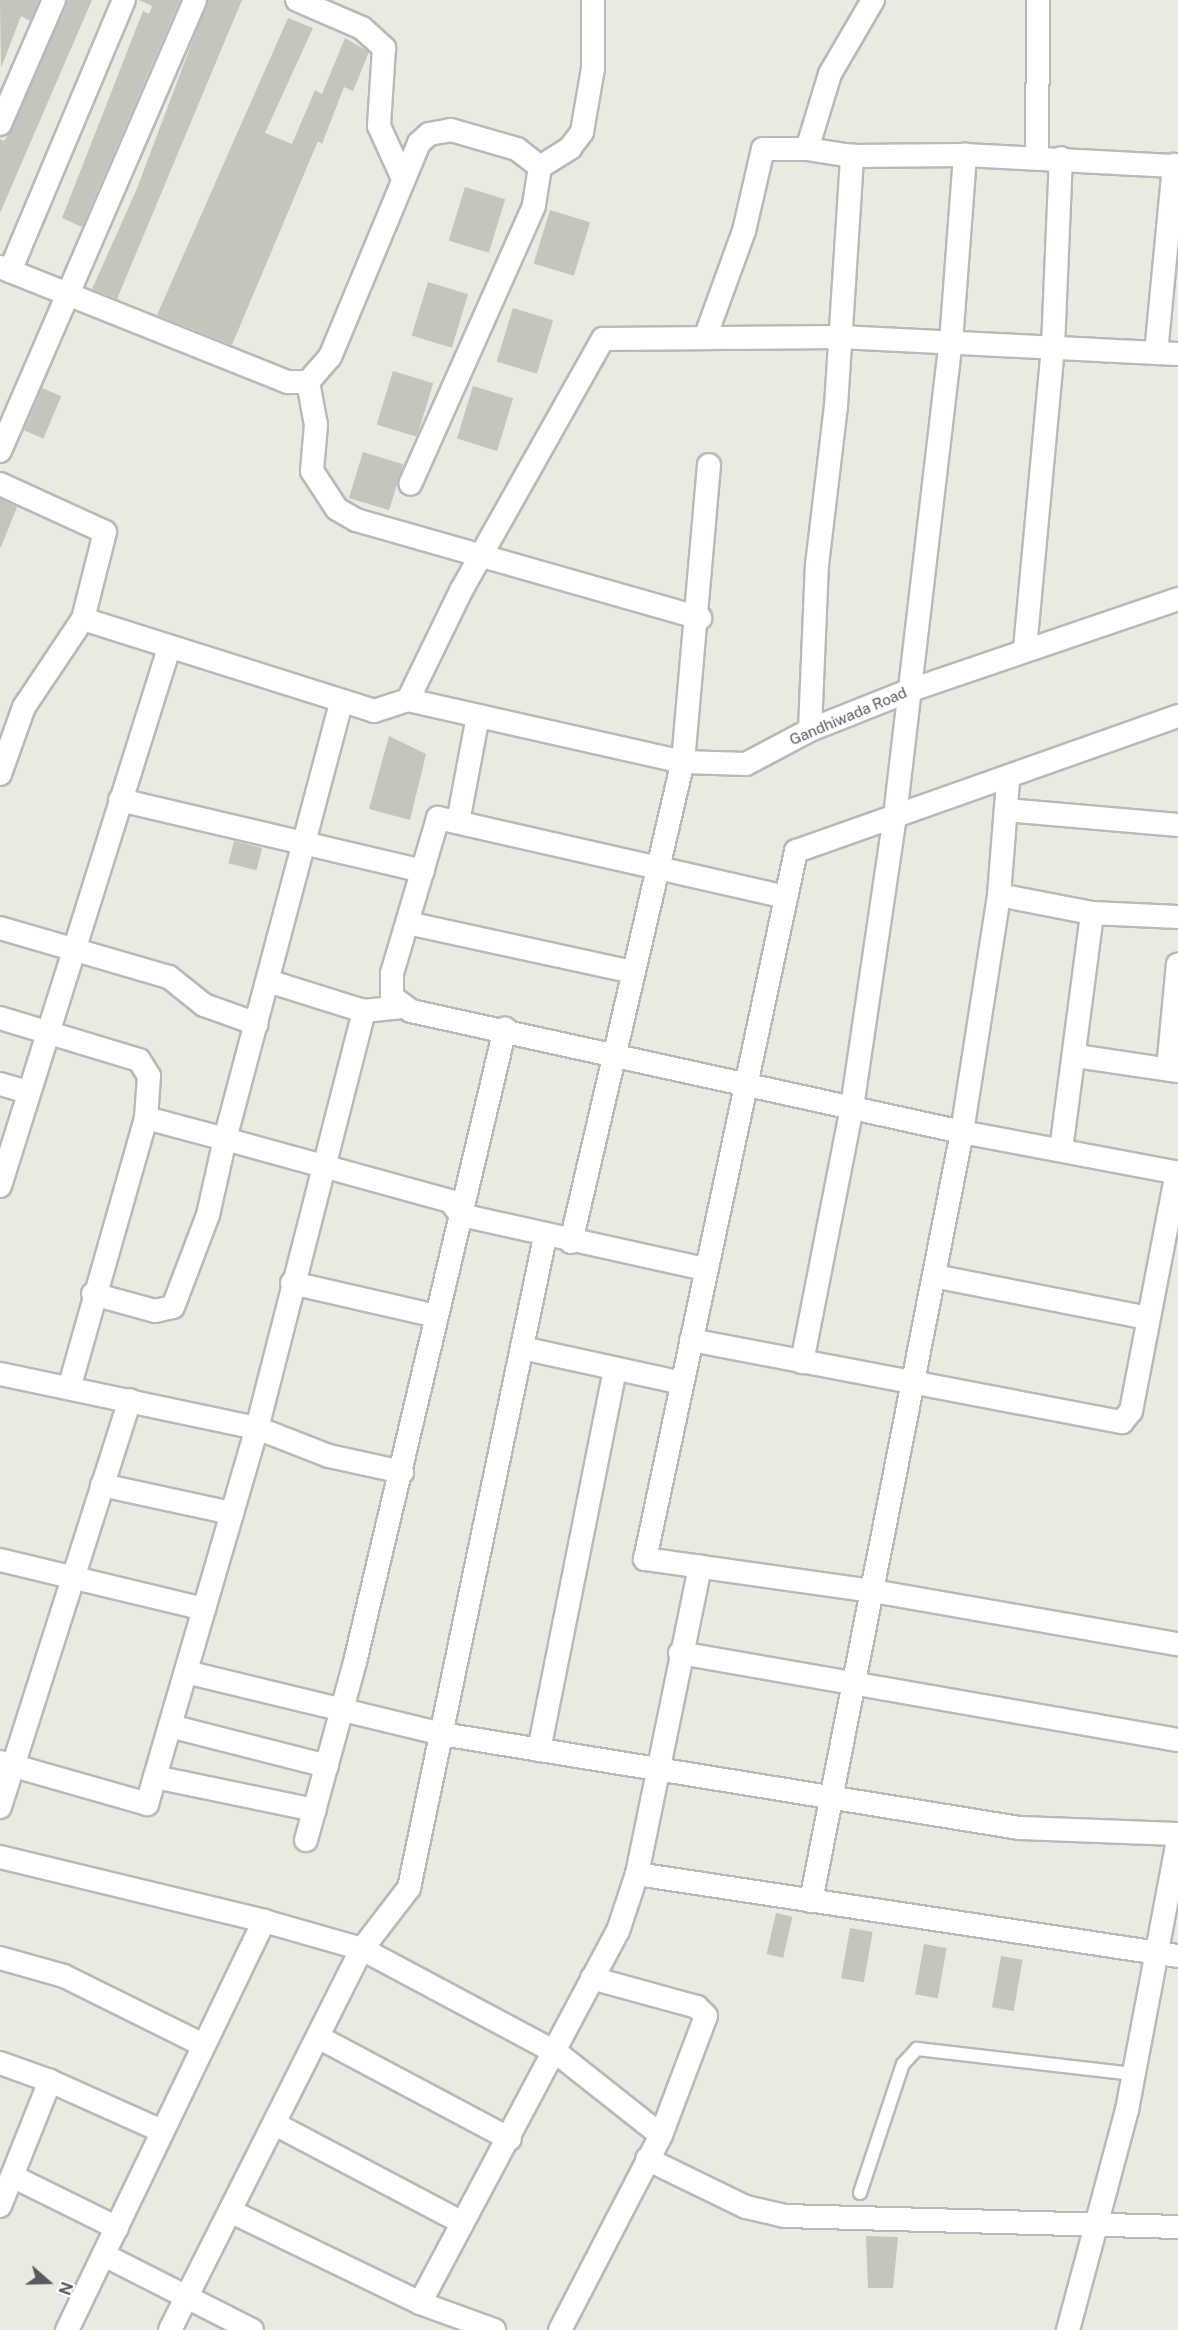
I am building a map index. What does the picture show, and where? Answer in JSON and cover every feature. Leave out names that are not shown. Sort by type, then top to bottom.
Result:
[{"type":"street","points":[[0,124],[54,0]]},
{"type":"street","points":[[124,0],[5,269],[68,298],[288,382],[308,382],[330,357],[419,143],[440,130],[504,143],[540,167]]},
{"type":"street","points":[[0,452],[195,0]]},
{"type":"street","points":[[297,0],[362,28],[384,48],[379,126],[403,179]]},
{"type":"street","points":[[410,484],[534,206],[540,167],[570,148],[582,132],[593,68],[593,0]]},
{"type":"street","points":[[807,149],[830,74],[873,0]]},
{"type":"street","points":[[1037,158],[1038,0]]},
{"type":"street","points":[[83,619],[374,711],[408,700],[481,556],[603,339],[840,337],[1167,354],[1176,166],[965,154],[852,156],[807,149],[763,149],[744,231],[705,338]]},
{"type":"street","points":[[802,1362],[852,1107],[895,816],[951,342],[965,154]]},
{"type":"street","points":[[810,730],[817,565],[840,337],[852,156]]},
{"type":"street","points":[[1025,649],[1053,347],[1061,158]]},
{"type":"street","points":[[308,382],[316,418],[312,471],[337,508],[387,531],[700,618]]},
{"type":"street","points":[[571,1242],[613,1052],[683,762],[700,618],[709,465]]},
{"type":"street","points":[[0,484],[105,532],[83,619],[24,706],[0,774]]},
{"type":"street","name":"Gandhiwada Road","points":[[408,700],[683,762],[746,764],[810,730],[908,691],[1025,649],[1178,599]]},
{"type":"street","points":[[0,1186],[72,950],[169,648]]},
{"type":"street","points":[[93,1294],[155,1311],[173,1307],[208,1215],[225,1139],[340,702]]},
{"type":"street","points":[[458,822],[478,716]]},
{"type":"street","points":[[1178,716],[1008,780],[796,851],[645,1558],[873,1591],[1178,1644]]},
{"type":"street","points":[[811,1901],[857,1686],[873,1591],[962,1132],[999,895],[1008,780]]},
{"type":"street","points":[[120,800],[423,871]]},
{"type":"street","points":[[1006,810],[1178,825]]},
{"type":"street","points":[[400,1007],[391,987],[438,818],[657,870],[786,897]]},
{"type":"street","points":[[999,895],[1092,913],[1178,917]]},
{"type":"street","points":[[1060,1150],[1076,1056],[1092,913]]},
{"type":"street","points":[[408,923],[632,972]]},
{"type":"street","points":[[0,927],[169,977],[204,1005],[257,1024]]},
{"type":"street","points":[[1076,1056],[1173,1070],[1178,964]]},
{"type":"street","points":[[268,981],[364,1011],[400,1007],[613,1052],[962,1132],[1178,1173],[1131,1411],[1122,1422],[913,1385],[691,1340]]},
{"type":"street","points":[[7,1763],[147,1804],[257,1428],[292,1283],[364,1011]]},
{"type":"street","points":[[0,1018],[48,1029],[140,1060],[148,1076],[146,1118],[93,1294],[70,1385]]},
{"type":"street","points":[[306,1840],[342,1713],[402,1472],[436,1316],[506,1029]]},
{"type":"street","points":[[0,1084],[28,1092]]},
{"type":"street","points":[[146,1118],[324,1163],[450,1201],[461,1215],[545,1237],[705,1269]]},
{"type":"street","points":[[170,2330],[320,2038],[362,1949],[409,1888],[545,1237]]},
{"type":"street","points":[[934,1276],[1148,1318]]},
{"type":"street","points":[[292,1283],[436,1316]]},
{"type":"street","points":[[522,1348],[682,1383]]},
{"type":"street","points":[[539,1750],[615,1369]]},
{"type":"street","points":[[0,1374],[70,1385],[257,1428],[329,1456],[402,1472]]},
{"type":"street","points":[[0,1807],[7,1763],[73,1575],[130,1400]]},
{"type":"street","points":[[102,1485],[232,1513]]},
{"type":"street","points":[[0,1560],[73,1575],[204,1609]]},
{"type":"street","points":[[420,2303],[558,2053],[592,1978],[618,1931],[637,1875],[660,1767],[680,1653],[700,1566]]},
{"type":"street","points":[[680,1653],[857,1686],[1178,1740]]},
{"type":"street","points":[[186,1672],[342,1713],[442,1734],[834,1795],[1019,1828],[1178,1837],[1168,1955],[1134,2074],[1068,2330]]},
{"type":"street","points":[[170,1726],[327,1766]]},
{"type":"street","points":[[155,1777],[315,1810]]},
{"type":"street","points":[[0,1857],[264,1921],[362,1949],[558,2053],[661,2135]]},
{"type":"street","points":[[637,1875],[1168,1955]]},
{"type":"street","points":[[67,2330],[264,1921]]},
{"type":"street","points":[[0,1958],[64,1976],[203,2045]]},
{"type":"street","points":[[560,2330],[661,2135],[706,2016],[689,2004],[592,1978]]},
{"type":"street","points":[[320,2038],[510,2139]]},
{"type":"street","points":[[0,2063],[50,2081],[162,2131]]},
{"type":"street","points":[[0,2206],[12,2166],[50,2081]]},
{"type":"street","points":[[275,2124],[463,2223]]},
{"type":"street","points":[[647,2159],[767,2213],[1178,2227]]},
{"type":"street","points":[[12,2166],[117,2228]]},
{"type":"street","points":[[230,2211],[420,2303],[494,2330]]},
{"type":"street","points":[[104,2255],[252,2330]]},
{"type":"lane","points":[[860,2193],[903,2064],[917,2049],[1134,2074]]},
{"type":"building","points":[[0,0],[39,0],[30,21],[21,16],[1,68]]},
{"type":"building","points":[[67,0],[92,0],[0,213],[0,139],[4,141],[12,129]]},
{"type":"building","points":[[139,0],[180,0],[82,227],[62,218],[143,11],[149,14],[152,6]]},
{"type":"building","points":[[208,0],[242,0],[117,299],[92,289],[136,191]]},
{"type":"building","points":[[288,18],[313,28],[265,133],[292,144],[315,90],[322,94],[345,38],[369,52],[353,91],[344,87],[322,144],[318,141],[232,345],[157,315]]},
{"type":"building","points":[[465,187],[505,199],[489,253],[449,241]]},
{"type":"building","points":[[550,210],[590,222],[574,276],[534,264]]},
{"type":"building","points":[[428,282],[468,294],[452,348],[412,336]]},
{"type":"building","points":[[513,308],[553,320],[537,374],[497,362]]},
{"type":"building","points":[[393,371],[433,383],[417,437],[377,425]]},
{"type":"building","points":[[473,386],[513,398],[497,451],[457,439]]},
{"type":"building","points":[[42,388],[61,396],[43,439],[24,430]]},
{"type":"building","points":[[363,452],[403,464],[389,510],[349,498]]},
{"type":"building","points":[[0,499],[17,507],[1,547],[0,547]]},
{"type":"building","points":[[389,736],[426,754],[410,820],[369,809]]},
{"type":"building","points":[[234,841],[262,848],[257,870],[228,863]]},
{"type":"building","points":[[776,1913],[793,1917],[783,1958],[767,1954]]},
{"type":"building","points":[[850,1928],[873,1932],[864,1982],[841,1978]]},
{"type":"building","points":[[924,1944],[947,1948],[938,1998],[915,1994]]},
{"type":"building","points":[[1001,1956],[1023,1960],[1014,2011],[992,2007]]},
{"type":"building","points":[[866,2236],[898,2237],[893,2288],[868,2288]]}]
